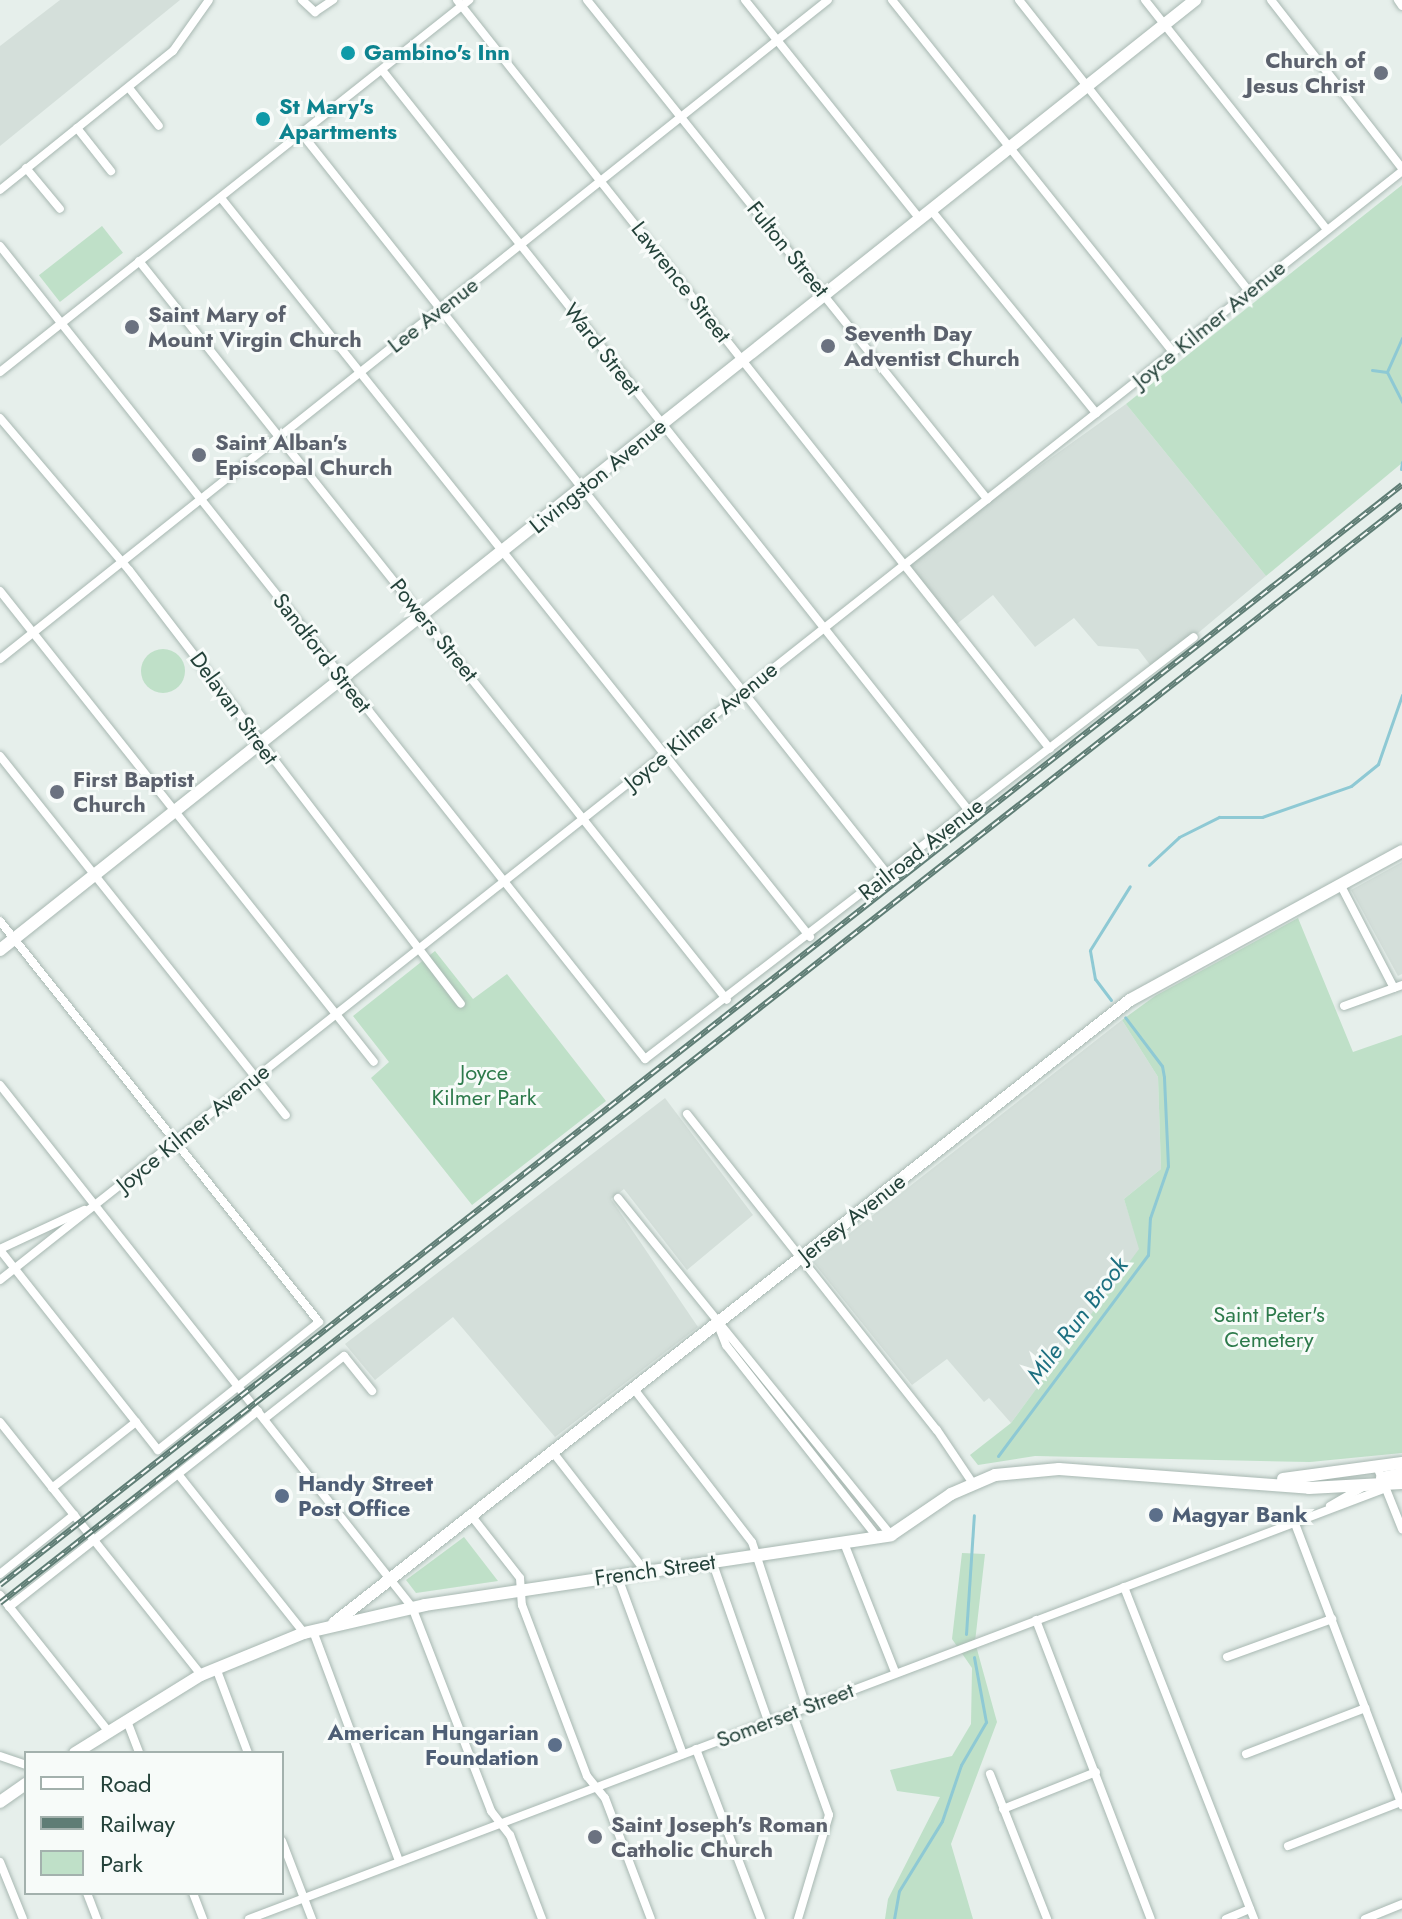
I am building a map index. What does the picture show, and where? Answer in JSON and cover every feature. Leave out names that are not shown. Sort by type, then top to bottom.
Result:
[{"type":"main road","name":"Livingston Avenue","points":[[0,950],[1195,0]]},
{"type":"main road","name":"Jersey Avenue","points":[[329,1626],[1146,989],[1402,851]]},
{"type":"main road","name":"Somerset Street","points":[[1382,1478],[1402,1463]]},
{"type":"main road","name":"French Street","points":[[78,1751],[201,1675],[308,1632],[412,1607],[878,1538],[891,1535],[972,1482],[1045,1469],[1361,1488],[1382,1478]]},
{"type":"main road","points":[[1382,1478],[1402,1474]]},
{"type":"main road","name":"French Street","points":[[1251,1481],[1382,1478]]},
{"type":"main road","name":"Somerset Street","points":[[1382,1478],[1402,1483]]},
{"type":"main road","points":[[0,1802],[24,1785]]},
{"type":"street","points":[[0,190],[173,51],[209,0]]},
{"type":"street","points":[[302,0],[315,12],[333,0]]},
{"type":"street","name":"Fulton Street","points":[[587,0],[826,294],[987,499]]},
{"type":"street","points":[[745,0],[920,219]]},
{"type":"street","name":"Lee Avenue","points":[[0,659],[828,0]]},
{"type":"street","points":[[892,0],[1173,352]]},
{"type":"street","points":[[1019,0],[1249,291]]},
{"type":"street","points":[[1145,0],[1327,230]]},
{"type":"street","points":[[1271,0],[1402,169]]},
{"type":"street","points":[[1398,0],[1402,6]]},
{"type":"street","points":[[0,372],[302,134],[463,2]]},
{"type":"street","name":"Lawrence Street","points":[[463,2],[1050,749]]},
{"type":"street","name":"Ward Street","points":[[382,70],[969,811]]},
{"type":"street","points":[[129,88],[159,126]]},
{"type":"street","points":[[77,128],[111,171]]},
{"type":"street","points":[[302,134],[888,875]]},
{"type":"street","points":[[26,168],[60,209]]},
{"type":"street","name":"Joyce Kilmer Avenue","points":[[0,1280],[505,884],[1402,169]]},
{"type":"street","points":[[221,198],[810,937]]},
{"type":"street","points":[[931,210],[1096,413]]},
{"type":"street","name":"Sandford Street","points":[[0,246],[645,1059]]},
{"type":"street","name":"Powers Street","points":[[139,261],[727,1000]]},
{"type":"street","name":"Delavan Street","points":[[0,418],[123,562],[422,949],[461,1004]]},
{"type":"street","points":[[0,591],[374,1062]]},
{"type":"street","name":"Railroad Avenue","points":[[645,1059],[810,937],[1194,637]]},
{"type":"street","points":[[0,756],[286,1115]]},
{"type":"street","points":[[1340,884],[1398,987],[1344,1006]]},
{"type":"street","points":[[0,921],[319,1322],[158,1450],[0,1249],[96,1205]]},
{"type":"street","points":[[0,1085],[412,1607],[491,1811],[510,1835],[542,1919]]},
{"type":"street","points":[[687,1114],[801,1257],[972,1482]]},
{"type":"street","points":[[618,1198],[718,1324],[736,1338],[891,1535]]},
{"type":"street","points":[[718,1324],[726,1345],[878,1538]]},
{"type":"street","points":[[9,1607],[178,1474],[344,1356],[372,1391]]},
{"type":"street","points":[[634,1389],[752,1542],[806,1706]]},
{"type":"street","points":[[789,1424],[799,1417]]},
{"type":"street","points":[[0,1422],[201,1675]]},
{"type":"street","points":[[52,1488],[136,1422]]},
{"type":"street","points":[[552,1451],[645,1571]]},
{"type":"street","points":[[178,1474],[308,1632],[399,1861]]},
{"type":"street","points":[[1382,1478],[1402,1529]]},
{"type":"street","name":"Somerset Street","points":[[249,1919],[1294,1521],[1363,1501],[1382,1478]]},
{"type":"street","name":"Somerset Street","points":[[1321,1512],[1361,1488]]},
{"type":"street","points":[[470,1514],[520,1578],[522,1605],[587,1776],[596,1787],[651,1919]]},
{"type":"street","points":[[0,1574],[74,1515]]},
{"type":"street","points":[[1288,1846],[1401,1803],[1294,1521]]},
{"type":"street","points":[[844,1543],[895,1672]]},
{"type":"street","points":[[712,1561],[768,1721]]},
{"type":"street","points":[[617,1575],[683,1754]]},
{"type":"street","points":[[1124,1587],[1254,1919]]},
{"type":"street","points":[[0,1595],[109,1732]]},
{"type":"street","points":[[1227,1657],[1332,1619]]},
{"type":"street","points":[[1036,1620],[1151,1919]]},
{"type":"street","points":[[216,1668],[247,1751]]},
{"type":"street","points":[[1246,1754],[1365,1708]]},
{"type":"street","points":[[792,1712],[829,1815],[798,1919]]},
{"type":"street","points":[[127,1721],[138,1751]]},
{"type":"street","points":[[696,1749],[761,1919]]},
{"type":"street","points":[[0,1756],[24,1764]]},
{"type":"street","points":[[1003,1809],[1096,1772]]},
{"type":"street","points":[[990,1774],[1047,1919]]},
{"type":"street","points":[[284,1846],[312,1919]]},
{"type":"street","points":[[0,1862],[23,1919]]},
{"type":"street","points":[[88,1895],[97,1919]]},
{"type":"street","points":[[194,1895],[203,1919]]},
{"type":"street","points":[[1365,1919],[1402,1904]]},
{"type":"street","points":[[1226,1919],[1250,1909]]},
{"type":"shaded area","points":[[60,0],[180,0],[0,146],[0,46]]},
{"type":"shaded area","points":[[1126,404],[1266,576],[1154,670],[1138,649],[1098,646],[1074,618],[1035,647],[993,595],[953,627],[903,564]]},
{"type":"shaded area","points":[[1402,862],[1402,974],[1398,976],[1351,890]]},
{"type":"shaded area","points":[[1122,1020],[1158,1077],[1161,1169],[1124,1199],[1140,1249],[1011,1423],[989,1398],[984,1402],[947,1359],[912,1385],[813,1262]]},
{"type":"shaded area","points":[[665,1098],[753,1215],[687,1270],[624,1189],[611,1199],[698,1327],[555,1437],[453,1317],[375,1380],[345,1344]]},
{"type":"green space","points":[[1402,185],[1402,463],[1266,576],[1126,404]]},
{"type":"green space","points":[[102,226],[123,253],[60,302],[39,275]]},
{"type":"green space","points":[[163,649],[178,656],[185,671],[178,686],[163,693],[148,686],[141,671],[148,656]]},
{"type":"green space","name":"Saint Peter's Cemetery","points":[[1298,918],[1353,1052],[1402,1035],[1402,1453],[1310,1462],[1035,1456],[978,1465],[970,1455],[1011,1423],[1139,1249],[1124,1199],[1161,1169],[1158,1077],[1122,1020],[1155,996]]},
{"type":"green space","name":"Joyce Kilmer Park","points":[[435,951],[473,999],[507,974],[606,1101],[472,1205],[371,1078],[389,1062],[353,1016]]},
{"type":"green space","points":[[464,1537],[498,1581],[416,1593],[406,1580]]},
{"type":"green space","points":[[962,1553],[985,1554],[975,1642],[997,1722],[951,1844],[973,1919],[885,1919],[888,1899],[940,1797],[897,1791],[890,1770],[952,1756],[971,1724],[972,1668],[952,1639]]},
{"type":"waterway","name":"Mile Run Brook","points":[[1402,338],[1387,372],[1402,402]]},
{"type":"waterway","points":[[1372,370],[1387,372]]},
{"type":"waterway","name":"Mile Run Brook","points":[[1401,469],[1402,462]]},
{"type":"waterway","name":"Mile Run Brook","points":[[1149,865],[1179,837],[1219,817],[1262,817],[1351,786],[1378,764],[1402,695]]},
{"type":"waterway","name":"Mile Run Brook","points":[[1111,1000],[1095,979],[1090,950],[1130,886]]},
{"type":"waterway","name":"Mile Run Brook","points":[[998,1456],[1148,1255],[1150,1218],[1168,1166],[1164,1077],[1162,1066],[1125,1017]]},
{"type":"waterway","name":"Mile Run Brook","points":[[966,1634],[974,1515]]},
{"type":"waterway","name":"Mile Run Brook","points":[[894,1919],[899,1891],[942,1821],[961,1765],[986,1722],[974,1657]]},
{"type":"railway","points":[[0,1585],[1402,485]]},
{"type":"railway","points":[[0,1603],[1402,505]]},
{"type":"place","name":"Gambino's Inn","points":[[348,53]]},
{"type":"place","name":"Church of Jesus Christ","points":[[1381,73]]},
{"type":"place","name":"St Mary's Apartments","points":[[263,119]]},
{"type":"place","name":"Saint Mary of Mount Virgin Church","points":[[132,327]]},
{"type":"place","name":"Seventh Day Adventist Church","points":[[828,346]]},
{"type":"place","name":"Saint Alban's Episcopal Church","points":[[199,455]]},
{"type":"place","name":"First Baptist Church","points":[[57,792]]},
{"type":"place","name":"Handy Street Post Office","points":[[282,1496]]},
{"type":"place","name":"Magyar Bank","points":[[1156,1515]]},
{"type":"place","name":"American Hungarian Foundation","points":[[555,1745]]},
{"type":"place","name":"Saint Joseph's Roman Catholic Church","points":[[595,1837]]}]
